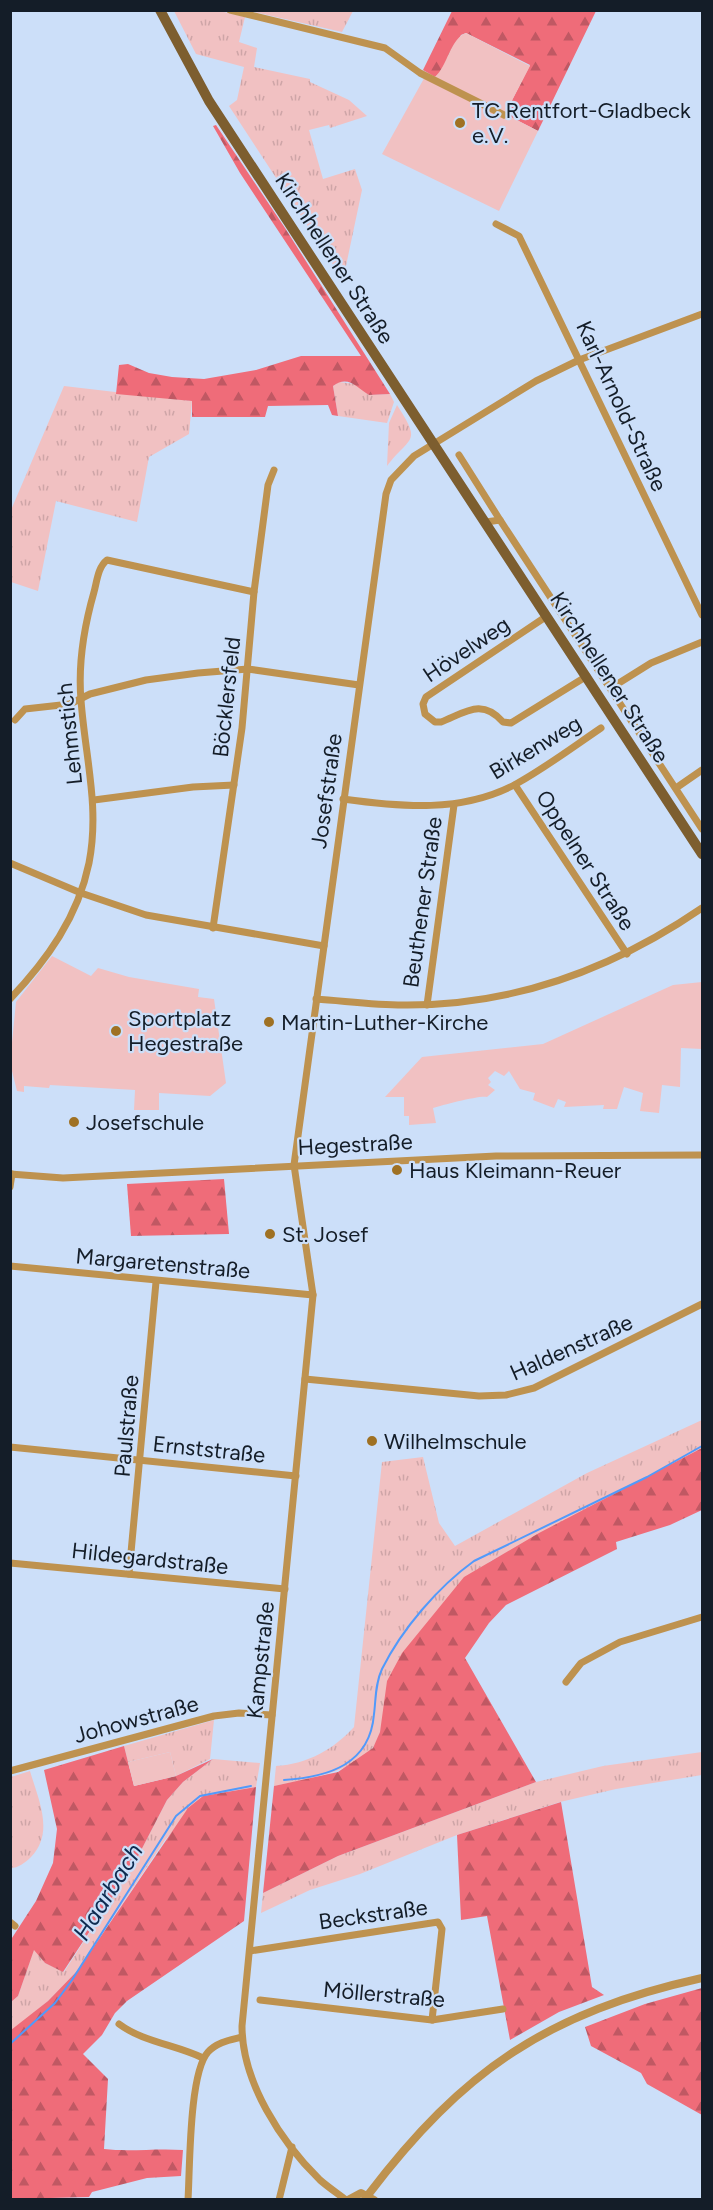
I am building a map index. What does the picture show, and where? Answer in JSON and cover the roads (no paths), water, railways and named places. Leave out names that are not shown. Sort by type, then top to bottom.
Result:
[{"type":"main road","name":"Kirchhellener Straße","points":[[160,10],[209,101],[702,854]]},
{"type":"street","points":[[230,10],[385,48],[420,73],[504,115]]},
{"type":"street","name":"Karl-Arnold-Straße","points":[[496,224],[519,236],[702,615]]},
{"type":"street","name":"Josefstraße","points":[[294,1165],[386,494],[391,480],[402,466],[434,444],[536,381],[579,360],[702,314]]},
{"type":"street","name":"Kirchhellener Straße","points":[[459,455],[702,829]]},
{"type":"street","name":"Böcklersfeld","points":[[213,928],[234,785],[248,669],[254,592],[268,485],[274,470]]},
{"type":"street","points":[[486,522],[500,520]]},
{"type":"street","name":"Lehmstich","points":[[10,999],[49,955],[65,928],[81,893],[91,849],[94,800],[81,700],[81,661],[86,627],[101,567],[105,561],[172,573],[254,592]]},
{"type":"street","name":"Hövelweg","points":[[547,616],[426,697],[423,704],[425,714],[435,722],[441,723],[478,708],[492,710],[507,724],[587,676]]},
{"type":"street","points":[[611,688],[651,663],[702,642]]},
{"type":"street","points":[[15,720],[25,709],[81,700],[90,694],[146,680],[248,669],[359,686]]},
{"type":"street","name":"Birkenweg","points":[[343,799],[397,806],[454,804],[515,785],[601,728]]},
{"type":"street","points":[[676,788],[702,770]]},
{"type":"street","points":[[94,800],[193,787],[234,785]]},
{"type":"street","name":"Oppelner Straße","points":[[515,785],[627,954]]},
{"type":"street","name":"Beuthener Straße","points":[[427,1005],[454,804]]},
{"type":"street","points":[[10,863],[81,893],[146,915],[324,946]]},
{"type":"street","points":[[316,999],[427,1005],[464,1002],[529,990],[627,954],[668,932],[702,908]]},
{"type":"street","name":"Hegestraße","points":[[11,1174],[63,1178],[496,1156],[702,1155]]},
{"type":"street","name":"Kampstraße","points":[[294,1165],[313,1295],[242,2037],[254,2081],[275,2122],[292,2147],[321,2180],[347,2199]]},
{"type":"street","points":[[10,1187],[11,1174]]},
{"type":"street","name":"Margaretenstraße","points":[[10,1266],[156,1282],[313,1295]]},
{"type":"street","name":"Paulstraße","points":[[129,1574],[156,1282]]},
{"type":"street","name":"Haldenstraße","points":[[305,1379],[479,1396],[514,1393],[554,1379],[702,1304]]},
{"type":"street","name":"Ernststraße","points":[[10,1447],[296,1476]]},
{"type":"street","name":"Hildegardstraße","points":[[10,1563],[285,1590]]},
{"type":"street","points":[[566,1682],[581,1663],[620,1642],[702,1617]]},
{"type":"street","name":"Johowstraße","points":[[10,1771],[214,1716],[239,1713],[272,1715]]},
{"type":"street","name":"Beckstraße","points":[[250,1951],[438,1922],[442,1929],[432,2020]]},
{"type":"street","points":[[347,2199],[358,2193],[371,2197],[402,2151],[451,2099],[512,2052],[547,2031],[607,2005],[702,1978]]},
{"type":"street","name":"Möllerstraße","points":[[260,2000],[432,2020],[503,2009]]},
{"type":"street","points":[[119,2024],[129,2031],[183,2048],[203,2058]]},
{"type":"street","points":[[188,2199],[197,2074],[203,2058],[222,2042],[242,2037]]},
{"type":"street","points":[[279,2199],[292,2147]]},
{"type":"waterway","points":[[284,1780],[316,1776],[344,1765],[355,1757],[371,1731],[378,1680],[390,1654],[410,1624],[434,1596],[461,1571],[474,1561],[647,1477],[702,1446]]},
{"type":"waterway","name":"Haarbach","points":[[10,2044],[55,2003],[72,1980],[176,1816],[200,1796],[251,1786]]},
{"type":"place","name":"TC Rentfort-Gladbeck e.V.","points":[[460,123]]},
{"type":"place","name":"Martin-Luther-Kirche","points":[[269,1022]]},
{"type":"place","name":"Sportplatz Hegestraße","points":[[116,1031]]},
{"type":"place","name":"Josefschule","points":[[74,1122]]},
{"type":"place","name":"Haus Kleimann-Reuer","points":[[397,1170]]},
{"type":"place","name":"St. Josef","points":[[270,1234]]},
{"type":"place","name":"Wilhelmschule","points":[[372,1441]]}]
